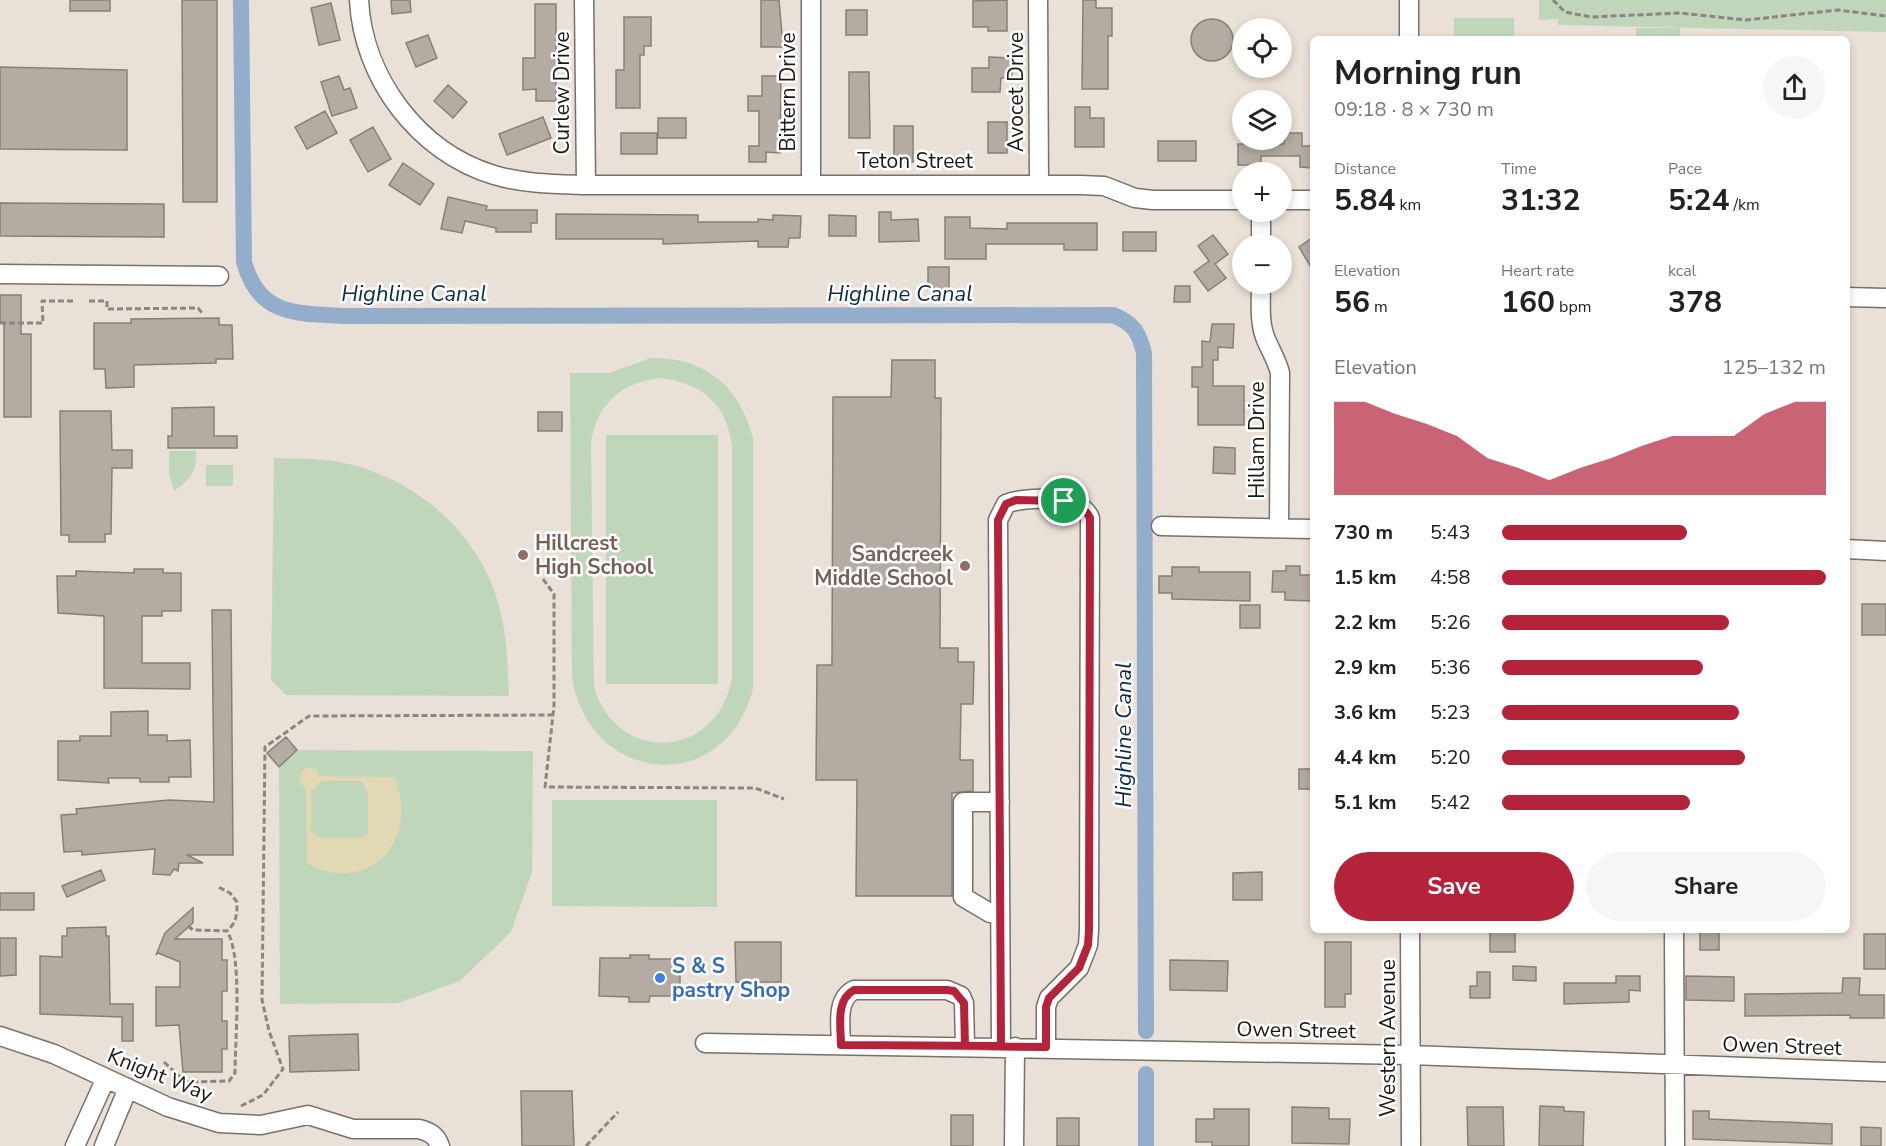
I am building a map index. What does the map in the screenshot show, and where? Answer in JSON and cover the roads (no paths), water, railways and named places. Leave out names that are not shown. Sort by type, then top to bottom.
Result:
[{"type":"street","name":"Teton Street","points":[[359,0],[366,45],[384,88],[402,113],[437,145],[470,166],[495,175],[526,182],[586,185],[1039,184],[1104,186],[1135,198],[1153,200],[1232,200]]},
{"type":"street","name":"Curlew Drive","points":[[584,0],[586,185]]},
{"type":"street","name":"Bittern Drive","points":[[811,0],[811,184]]},
{"type":"street","name":"Avocet Drive","points":[[1038,0],[1039,184]]},
{"type":"street","points":[[1409,0],[1409,36]]},
{"type":"street","points":[[1292,200],[1310,200]]},
{"type":"street","points":[[0,274],[219,276]]},
{"type":"street","name":"Hillam Drive","points":[[1261,294],[1261,317],[1265,336],[1276,357],[1280,373],[1279,528]]},
{"type":"street","points":[[1850,297],[1886,298]]},
{"type":"street","points":[[1014,1146],[1000,913],[998,520],[1006,504],[1016,500],[1064,501],[1076,504],[1087,512],[1090,518],[1088,945],[1079,968],[1049,998],[1046,1007],[1046,1047]]},
{"type":"street","points":[[1161,526],[1310,529]]},
{"type":"street","points":[[1850,549],[1886,551]]},
{"type":"street","points":[[1000,801],[963,801],[963,897],[990,913],[1000,913]]},
{"type":"street","name":"Western Avenue","points":[[1410,933],[1411,1146]]},
{"type":"street","points":[[1674,933],[1675,1146]]},
{"type":"street","points":[[841,1045],[841,1008],[847,994],[854,990],[937,990],[954,991],[964,1003],[965,1046]]},
{"type":"street","name":"Knight Way","points":[[0,1036],[54,1054],[168,1107],[219,1122],[261,1125],[308,1115],[354,1129],[430,1131],[437,1138],[440,1146]]},
{"type":"street","name":"Owen Street","points":[[705,1043],[1046,1047],[1410,1055],[1886,1072]]},
{"type":"street","points":[[75,1146],[106,1078]]},
{"type":"street","points":[[104,1146],[128,1088]]},
{"type":"waterway","name":"Highline Canal","points":[[241,0],[244,262],[259,293],[269,302],[281,308],[309,314],[343,316],[1113,315],[1126,321],[1134,329],[1144,353],[1146,1031]]},
{"type":"waterway","name":"Highline Canal","points":[[1146,1074],[1146,1146]]},
{"type":"place","name":"Hillcrest High School","points":[[523,555]]},
{"type":"place","name":"Sandcreek Middle School","points":[[965,566]]},
{"type":"place","name":"S & S pastry Shop","points":[[660,978]]}]
